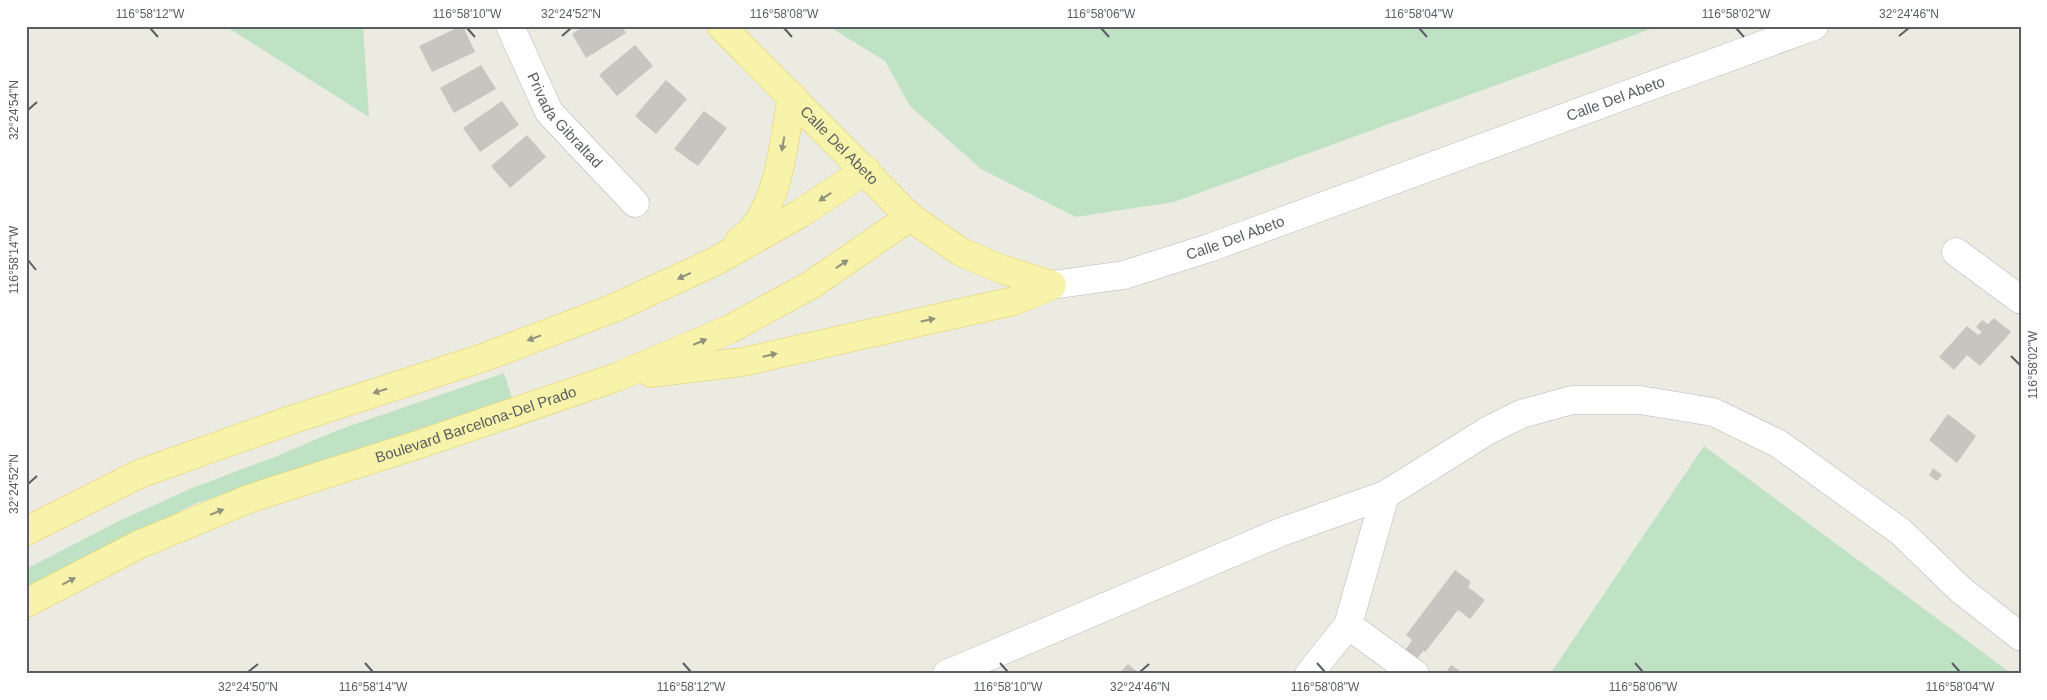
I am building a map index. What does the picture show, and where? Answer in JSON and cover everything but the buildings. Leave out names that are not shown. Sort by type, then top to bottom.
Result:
[{"type":"main road","name":"Calle Del Abeto","points":[[721,26],[866,170],[910,217],[961,252],[1001,269],[1052,285]]},
{"type":"main road","points":[[716,261],[753,229],[768,204],[780,164],[792,96]]},
{"type":"main road","points":[[26,530],[140,474],[291,420],[485,357],[614,308],[716,261],[801,213],[866,170]]},
{"type":"main road","name":"Boulevard Barcelona-Del Prado","points":[[26,603],[138,545],[251,498],[420,444],[618,377],[730,329],[811,285],[910,217]]},
{"type":"main road","points":[[618,377],[742,362],[1014,301],[1052,285]]},
{"type":"street","name":"Privada Gibraltad","points":[[510,26],[549,112],[635,203]]},
{"type":"street","name":"Calle Del Abeto","points":[[1052,285],[1124,275],[1209,248],[1814,26]]},
{"type":"street","points":[[1956,252],[2021,300]]},
{"type":"street","points":[[947,674],[1280,532],[1385,495],[1487,431],[1521,414],[1572,400],[1640,400],[1713,412],[1779,444],[1901,532],[1961,590],[2021,637]]},
{"type":"street","points":[[1309,674],[1348,625],[1385,495]]},
{"type":"street","points":[[1348,625],[1415,674]]},
{"type":"green space","points":[[225,26],[363,26],[369,117]]},
{"type":"green space","points":[[828,26],[1659,26],[1174,202],[1076,217],[981,169],[910,106],[885,61]]},
{"type":"green space","points":[[504,373],[512,398],[197,503],[26,591],[26,569],[119,521],[192,488],[277,456],[338,430]]},
{"type":"green space","points":[[1704,446],[2012,674],[1550,674]]}]
